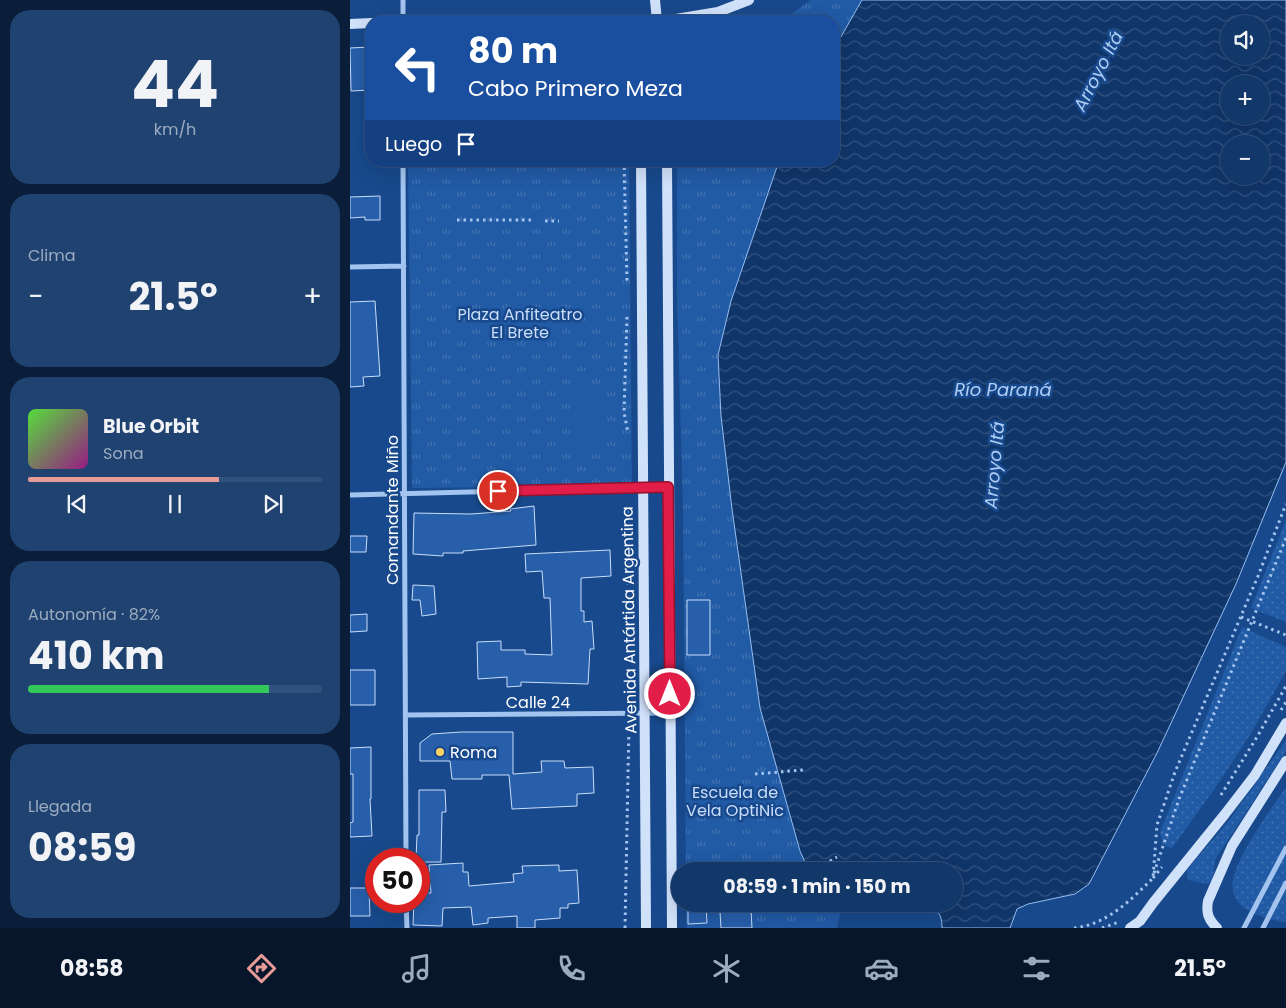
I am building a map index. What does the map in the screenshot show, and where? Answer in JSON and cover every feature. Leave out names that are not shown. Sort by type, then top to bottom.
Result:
[{"type":"main road","points":[[655,0],[656,15]]},
{"type":"main road","points":[[700,15],[718,12],[748,0]]},
{"type":"main road","points":[[350,24],[365,23]]},
{"type":"main road","name":"Avenida Antártida Argentina","points":[[641,167],[646,928]]},
{"type":"main road","points":[[667,167],[672,928]]},
{"type":"main road","points":[[1130,928],[1140,921],[1225,814],[1255,774],[1286,723]]},
{"type":"main road","points":[[1216,928],[1209,921],[1208,901],[1232,846],[1286,761]]},
{"type":"street","points":[[402,0],[403,15]]},
{"type":"street","name":"Comandante Miño","points":[[403,167],[406,848]]},
{"type":"street","points":[[350,268],[404,266]]},
{"type":"street","points":[[350,495],[668,487]]},
{"type":"street","name":"Calle 24","points":[[406,716],[670,713]]},
{"type":"street","points":[[1244,928],[1286,848]]},
{"type":"street","points":[[1263,928],[1286,884]]},
{"type":"street","points":[[406,913],[407,928]]},
{"type":"path","points":[[624,167],[627,285]]},
{"type":"path","points":[[457,220],[531,220]]},
{"type":"path","points":[[545,220],[559,221]]},
{"type":"path","points":[[627,312],[624,412],[630,438]]},
{"type":"path","points":[[625,928],[630,714],[628,546],[630,488]]},
{"type":"path","points":[[1153,878],[1157,825],[1175,772],[1241,617],[1286,504]]},
{"type":"path","points":[[1153,878],[1179,800],[1286,538]]},
{"type":"path","points":[[1241,617],[1286,634]]},
{"type":"path","points":[[1218,798],[1257,737],[1286,686]]},
{"type":"path","points":[[755,774],[803,770]]},
{"type":"path","points":[[828,862],[837,857]]},
{"type":"path","points":[[1074,928],[1085,927],[1110,915],[1130,900],[1166,864]]},
{"type":"green space","points":[[811,0],[862,0],[840,38],[840,15],[790,15]]},
{"type":"green space","name":"Plaza Anfiteatro El Brete","points":[[408,167],[629,167],[632,486],[412,488]]},
{"type":"green space","name":"Escuela de Vela OptiNic","points":[[677,167],[777,167],[731,301],[718,355],[721,416],[732,509],[760,708],[800,851],[805,862],[686,862],[683,506],[677,302]]},
{"type":"green space","points":[[572,392],[605,393],[604,449],[571,448]]},
{"type":"green space","points":[[1286,520],[1286,622],[1251,608]]},
{"type":"green space","points":[[1242,627],[1286,647],[1286,671],[1250,735],[1216,787],[1172,848],[1163,845],[1160,832]]},
{"type":"green space","points":[[1286,740],[1286,751],[1216,858],[1212,880],[1208,884],[1188,880],[1187,870],[1231,818]]},
{"type":"green space","points":[[1286,787],[1286,922],[1262,917],[1247,910],[1236,899],[1233,891],[1233,881],[1243,853]]},
{"type":"green space","points":[[686,912],[840,912],[837,928],[686,928]]},
{"type":"water","name":"Río Paraná","points":[[862,0],[1286,0],[1286,462],[1236,584],[1157,753],[1089,884],[1075,894],[1028,904],[1017,909],[1010,928],[942,928],[941,918],[938,912],[963,912],[963,862],[805,862],[800,851],[760,708],[732,509],[721,416],[718,355],[731,301],[777,167],[840,167],[840,38]]},
{"type":"building","points":[[365,47],[365,90],[351,91],[350,48]]},
{"type":"building","points":[[380,196],[380,220],[365,220],[365,217],[350,218],[350,197]]},
{"type":"building","points":[[375,301],[380,376],[363,377],[364,386],[350,387],[350,302]]},
{"type":"building","points":[[534,506],[536,545],[463,551],[463,553],[443,553],[443,556],[413,554],[414,513],[471,514],[511,511],[510,509]]},
{"type":"building","points":[[350,536],[367,536],[366,552],[350,552]]},
{"type":"building","points":[[610,550],[611,576],[581,578],[581,611],[584,611],[584,622],[592,621],[594,649],[590,649],[588,684],[521,682],[521,686],[507,687],[507,677],[478,679],[477,642],[501,641],[501,650],[525,650],[525,654],[552,655],[550,598],[544,598],[542,571],[526,572],[525,554]]},
{"type":"building","points":[[413,585],[434,586],[436,614],[422,616],[420,600],[412,600]]},
{"type":"building","points":[[687,600],[710,600],[710,655],[687,655]]},
{"type":"building","points":[[367,614],[367,631],[350,632],[350,615]]},
{"type":"building","points":[[350,670],[375,670],[375,705],[350,705]]},
{"type":"building","points":[[513,732],[513,774],[542,772],[541,761],[564,761],[565,768],[593,767],[594,793],[577,794],[577,806],[512,809],[509,775],[482,775],[482,779],[452,779],[450,761],[420,761],[420,743],[432,734]]},
{"type":"building","points":[[371,747],[370,799],[372,836],[350,837],[350,823],[353,822],[353,774],[350,774],[350,748]]},
{"type":"building","points":[[419,790],[445,790],[446,812],[442,812],[441,862],[430,862],[430,848],[416,848],[417,835],[419,835]]},
{"type":"building","points":[[463,863],[463,872],[468,872],[469,886],[514,882],[513,874],[523,873],[522,866],[559,865],[559,871],[577,870],[579,903],[568,904],[568,908],[560,908],[560,918],[535,920],[535,928],[517,928],[517,916],[488,918],[488,923],[473,925],[471,907],[443,908],[442,926],[413,925],[414,913],[430,913],[430,865]]},
{"type":"building","points":[[350,888],[365,888],[365,913],[370,913],[370,916],[350,916]]},
{"type":"building","points":[[688,912],[706,912],[707,923],[688,924]]},
{"type":"building","points":[[720,912],[751,912],[752,928],[721,928]]},
{"type":"place","name":"Roma","points":[[440,752]]},
{"type":"route","points":[[498,491],[668,487],[670,694]]},
{"type":"water label","name":"Arroyo Itá","points":[[1098,71]]},
{"type":"water label","name":"Arroyo Itá","points":[[994,465]]}]
